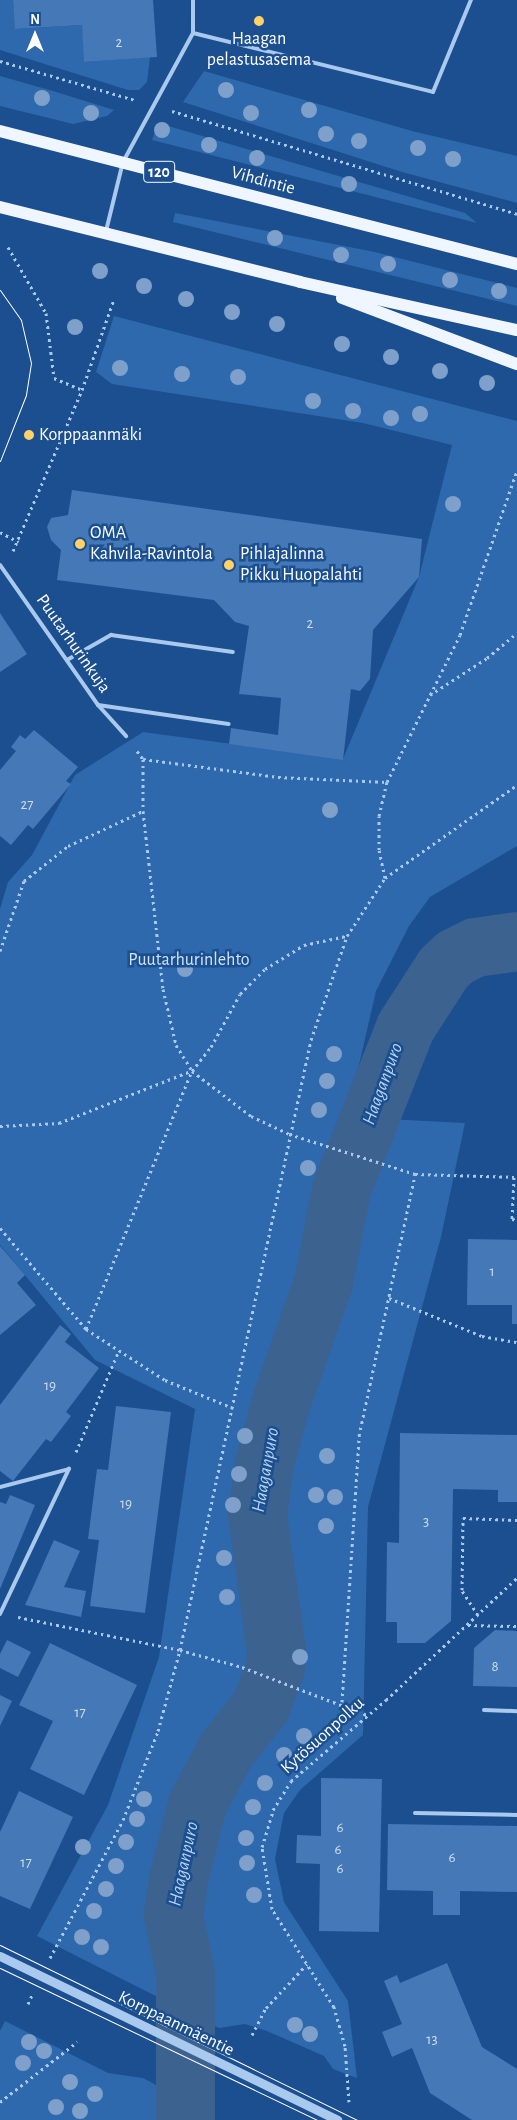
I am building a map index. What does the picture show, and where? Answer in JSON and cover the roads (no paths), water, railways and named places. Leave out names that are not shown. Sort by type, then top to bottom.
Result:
[{"type":"main road","name":"Vihdintie","points":[[0,131],[517,264]]},
{"type":"main road","points":[[0,207],[300,282],[517,330]]},
{"type":"main road","points":[[300,282],[517,364]]},
{"type":"street","name":"Korppaanmäentie","points":[[0,1956],[337,2120]]},
{"type":"lane","points":[[105,234],[123,162],[193,33],[193,0]]},
{"type":"lane","points":[[193,33],[434,92],[471,0]]},
{"type":"lane","name":"Puutarhurinkuja","points":[[0,564],[98,705],[126,736]]},
{"type":"lane","points":[[67,660],[112,634],[233,652]]},
{"type":"lane","points":[[98,705],[230,724]]},
{"type":"lane","points":[[0,1487],[69,1469],[0,1614]]},
{"type":"lane","points":[[484,1710],[517,1711]]},
{"type":"lane","points":[[415,1812],[517,1815]]},
{"type":"waterway","name":"Haaganpuro","points":[[185,2120],[185,1973],[173,1915],[178,1880],[197,1804],[225,1751],[261,1705],[275,1667],[276,1650],[257,1515],[264,1463],[280,1404],[323,1282],[341,1189],[405,1027],[443,968],[455,957],[475,947],[517,941]]},
{"type":"tram line","points":[[0,290],[21,320],[31,363],[26,395],[0,461]]},
{"type":"tram line","points":[[0,1945],[357,2120]]},
{"type":"tram line","points":[[0,1968],[317,2120]]},
{"type":"place","name":"Haagan pelastusasema","points":[[259,21]]},
{"type":"place","name":"Korppaanmäki","points":[[29,435]]},
{"type":"place","name":"OMA Kahvila-Ravintola","points":[[80,544]]},
{"type":"place","name":"Pihlajalinna Pikku Huopalahti","points":[[229,565]]},
{"type":"park label","name":"Puutarhurinlehto","points":[[189,960]]}]
